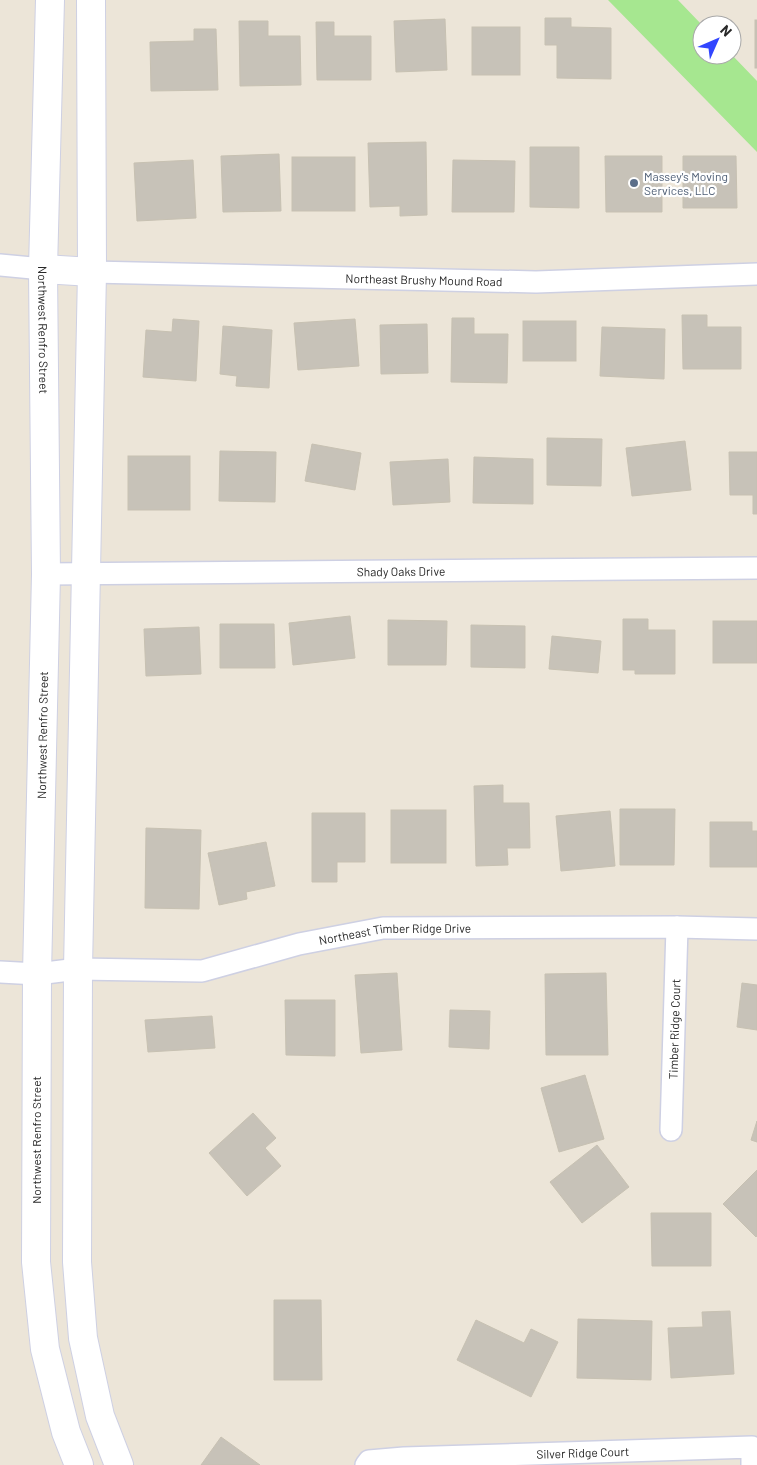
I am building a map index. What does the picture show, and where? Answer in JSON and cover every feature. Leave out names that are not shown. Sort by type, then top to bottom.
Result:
[{"type":"main road","name":"Northwest Renfro Street","points":[[50,0],[44,270],[46,574],[37,974],[36,1262],[45,1349],[66,1432],[79,1465]]},
{"type":"main road","points":[[91,0],[92,272],[78,970],[77,1262],[83,1338],[100,1416],[119,1465]]},
{"type":"main road","points":[[44,270],[92,272]]},
{"type":"street","points":[[0,265],[44,270]]},
{"type":"street","name":"Northeast Brushy Mound Road","points":[[92,272],[536,282],[757,274]]},
{"type":"street","name":"Shady Oaks Drive","points":[[46,574],[757,568]]},
{"type":"street","name":"Northeast Timber Ridge Drive","points":[[0,972],[37,974],[78,970],[202,971],[299,944],[383,928],[677,927],[757,929]]},
{"type":"street","name":"Timber Ridge Court","points":[[671,1130],[677,927]]},
{"type":"street","name":"Silver Ridge Court","points":[[366,1465],[369,1462],[404,1458],[752,1447],[752,1465]]},
{"type":"green space","points":[[608,0],[678,0],[692,15],[692,65],[742,65],[757,81],[757,152]]},
{"type":"building","points":[[545,18],[571,18],[571,27],[611,28],[611,79],[557,78],[557,45],[545,45]]},
{"type":"building","points":[[445,19],[447,70],[396,72],[394,21]]},
{"type":"building","points":[[755,20],[757,20],[757,68],[755,68]]},
{"type":"building","points":[[239,21],[268,21],[268,36],[300,36],[301,85],[240,86]]},
{"type":"building","points":[[316,22],[334,22],[334,36],[371,36],[371,80],[317,80]]},
{"type":"building","points":[[472,27],[520,27],[520,75],[472,75]]},
{"type":"building","points":[[194,29],[216,29],[218,90],[151,91],[150,42],[194,41]]},
{"type":"building","points":[[426,142],[427,215],[400,216],[400,206],[370,207],[368,143]]},
{"type":"building","points":[[530,147],[579,147],[579,208],[530,207]]},
{"type":"building","points":[[279,154],[281,211],[223,212],[221,156]]},
{"type":"building","points":[[605,156],[662,156],[662,212],[606,212]]},
{"type":"building","points":[[683,156],[736,156],[737,208],[683,208]]},
{"type":"building","points":[[292,157],[355,157],[355,211],[292,211]]},
{"type":"building","points":[[193,160],[196,218],[137,221],[134,163]]},
{"type":"building","points":[[453,160],[515,161],[514,212],[452,212]]},
{"type":"building","points":[[682,315],[707,315],[707,327],[741,327],[741,369],[683,369]]},
{"type":"building","points":[[452,318],[474,318],[474,334],[508,334],[507,383],[451,382]]},
{"type":"building","points":[[173,319],[199,321],[196,381],[143,377],[146,330],[172,332]]},
{"type":"building","points":[[355,319],[359,366],[298,370],[294,323]]},
{"type":"building","points":[[523,321],[576,321],[576,361],[523,361]]},
{"type":"building","points":[[427,324],[428,373],[381,374],[380,325]]},
{"type":"building","points":[[223,326],[272,330],[269,388],[236,386],[237,376],[220,374]]},
{"type":"building","points":[[602,327],[665,329],[664,379],[600,376]]},
{"type":"building","points":[[547,438],[602,439],[601,486],[547,485]]},
{"type":"building","points":[[685,441],[691,490],[632,496],[626,448]]},
{"type":"building","points":[[312,444],[361,453],[355,490],[305,481]]},
{"type":"building","points":[[220,451],[276,452],[275,502],[219,501]]},
{"type":"building","points":[[729,452],[757,452],[757,514],[753,514],[753,495],[730,495]]},
{"type":"building","points":[[128,456],[190,456],[190,510],[128,510]]},
{"type":"building","points":[[474,457],[533,459],[533,504],[473,503]]},
{"type":"building","points":[[448,459],[450,502],[393,505],[390,462]]},
{"type":"building","points":[[350,616],[355,658],[293,665],[289,623]]},
{"type":"building","points":[[623,619],[648,619],[648,630],[675,630],[675,674],[635,674],[635,670],[623,670]]},
{"type":"building","points":[[388,620],[447,621],[446,665],[388,665]]},
{"type":"building","points":[[713,621],[757,621],[757,663],[713,663]]},
{"type":"building","points":[[220,624],[274,624],[275,668],[220,668]]},
{"type":"building","points":[[471,625],[525,626],[525,668],[471,667]]},
{"type":"building","points":[[199,627],[201,674],[146,676],[144,629]]},
{"type":"building","points":[[552,636],[601,641],[598,673],[549,669]]},
{"type":"building","points":[[503,785],[503,803],[529,803],[530,848],[507,848],[508,865],[476,866],[474,786]]},
{"type":"building","points":[[620,809],[675,809],[674,865],[620,865]]},
{"type":"building","points":[[391,810],[446,810],[446,863],[391,863]]},
{"type":"building","points":[[610,811],[615,866],[561,871],[556,816]]},
{"type":"building","points":[[312,813],[365,813],[365,862],[337,862],[337,882],[312,882]]},
{"type":"building","points":[[710,822],[752,822],[752,831],[757,831],[757,867],[710,867]]},
{"type":"building","points":[[146,828],[201,830],[199,909],[145,908]]},
{"type":"building","points":[[266,842],[275,886],[246,892],[247,899],[219,905],[208,853]]},
{"type":"building","points":[[397,973],[402,1050],[361,1053],[355,975]]},
{"type":"building","points":[[606,973],[608,1055],[546,1055],[545,974]]},
{"type":"building","points":[[742,983],[757,985],[757,1030],[737,1027]]},
{"type":"building","points":[[285,1000],[335,1000],[335,1056],[286,1055]]},
{"type":"building","points":[[450,1010],[490,1011],[489,1049],[449,1047]]},
{"type":"building","points":[[212,1016],[215,1048],[148,1052],[145,1020]]},
{"type":"building","points":[[585,1075],[604,1139],[559,1152],[541,1088]]},
{"type":"building","points":[[253,1113],[276,1138],[265,1148],[281,1166],[247,1196],[209,1153]]},
{"type":"building","points":[[757,1121],[757,1142],[751,1140]]},
{"type":"building","points":[[597,1145],[629,1187],[582,1223],[550,1182]]},
{"type":"building","points":[[757,1170],[757,1236],[756,1237],[723,1204]]},
{"type":"building","points":[[651,1213],[711,1213],[711,1266],[652,1266]]},
{"type":"building","points":[[274,1300],[321,1300],[322,1380],[274,1380]]},
{"type":"building","points":[[730,1311],[734,1374],[671,1378],[668,1328],[703,1327],[702,1312]]},
{"type":"building","points":[[578,1319],[652,1321],[651,1380],[577,1378]]},
{"type":"building","points":[[476,1320],[524,1343],[531,1329],[558,1342],[531,1397],[457,1360]]},
{"type":"building","points":[[221,1437],[260,1465],[201,1465]]},
{"type":"place","name":"Massey's Moving Services, LLC","points":[[634,183]]}]
